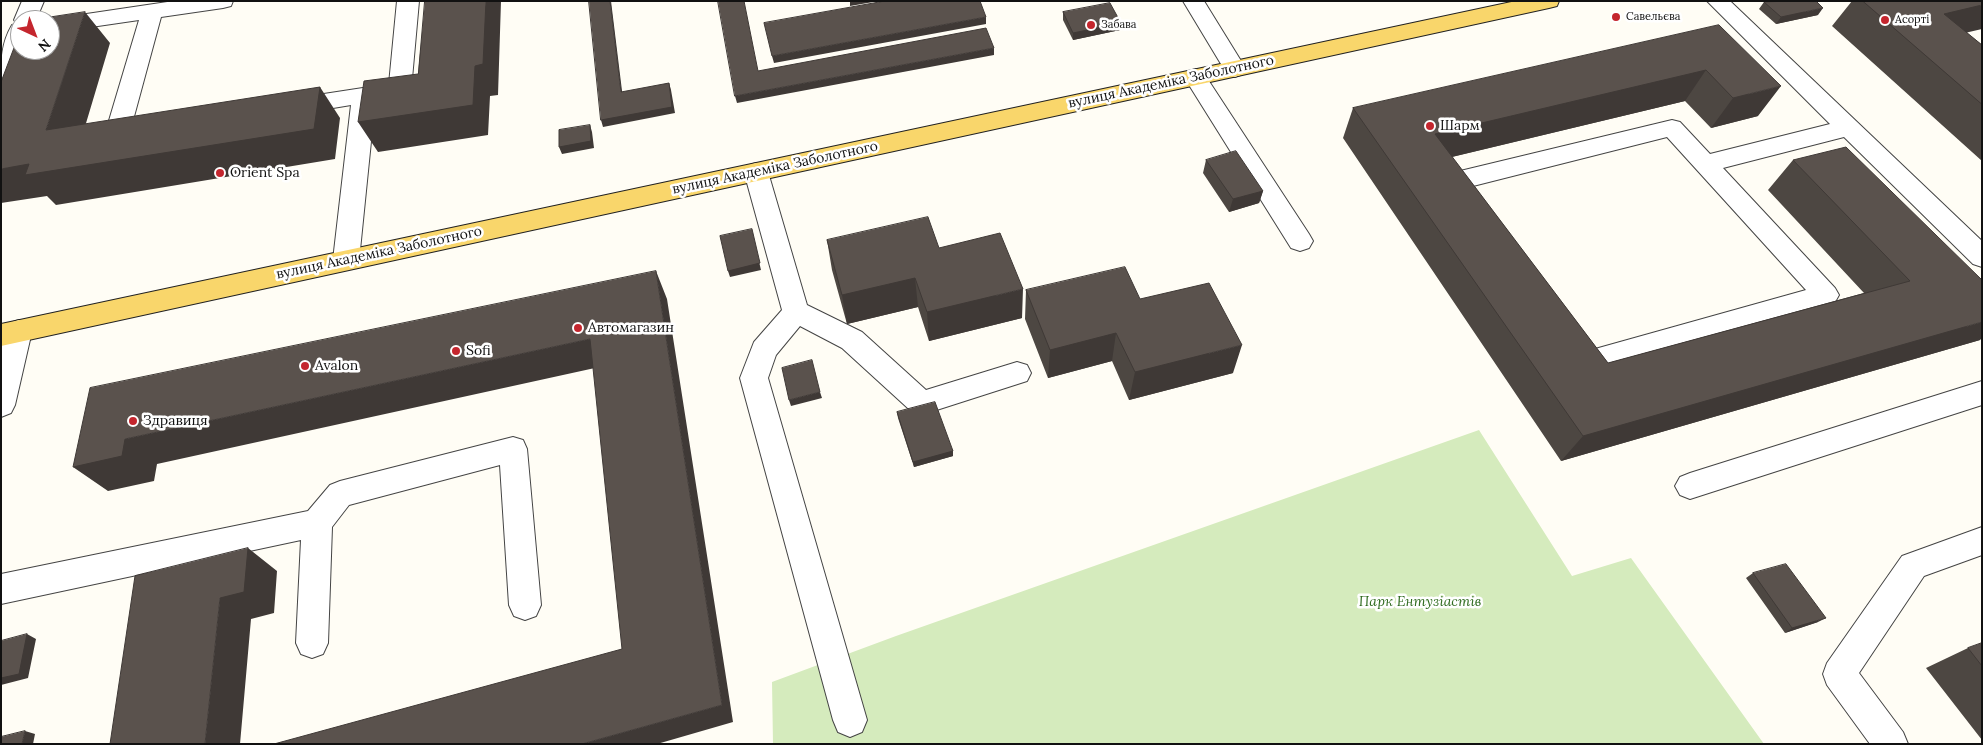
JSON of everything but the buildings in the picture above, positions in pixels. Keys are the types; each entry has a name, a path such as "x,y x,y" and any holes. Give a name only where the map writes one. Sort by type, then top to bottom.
{"main road":[{"name":"вулиця Академіка Заболотного","path":"10,333 1549,1"}],"lane":[{"path":"60,25 223,1"},
{"path":"269,110 400,90 408,1"},
{"path":"1193,1 1235,69"},
{"path":"1717,1 1982,257"},
{"path":"152,11 117,134 155,128"},
{"path":"1,80 10,56"},
{"path":"1195,77 1300,241"},
{"path":"346,260 364,96"},
{"path":"1672,128 1705,164 1826,295 1589,362 1456,182 1672,128"},
{"path":"1705,164 1848,128"},
{"path":"756,172 796,312 852,340 921,403 1017,373"},
{"path":"796,312 764,350 754,378 850,720"},
{"path":"1,405 10,333"},
{"path":"1690,486 1982,393"},
{"path":"312,643 317,523 340,494 513,449 525,605"},
{"path":"1,589 317,523"},
{"path":"1891,744 1839,674 1913,566 1982,541"}],"green space":[{"name":"Парк Ентузіастів","path":"1479,430 1572,576 1631,558 1764,744 773,744 772,682 896,636"}],"place":[{"name":"Савельєва","path":"1616,17"},
{"name":"Асортi","path":"1885,20"},
{"name":"Забава","path":"1091,25"},
{"name":"Шарм","path":"1430,126"},
{"name":"Orient Spa","path":"220,173"},
{"name":"Автомагазин","path":"578,328"},
{"name":"Sofi","path":"456,351"},
{"name":"Avalon","path":"305,366"},
{"name":"Здравиця","path":"133,421"}]}
